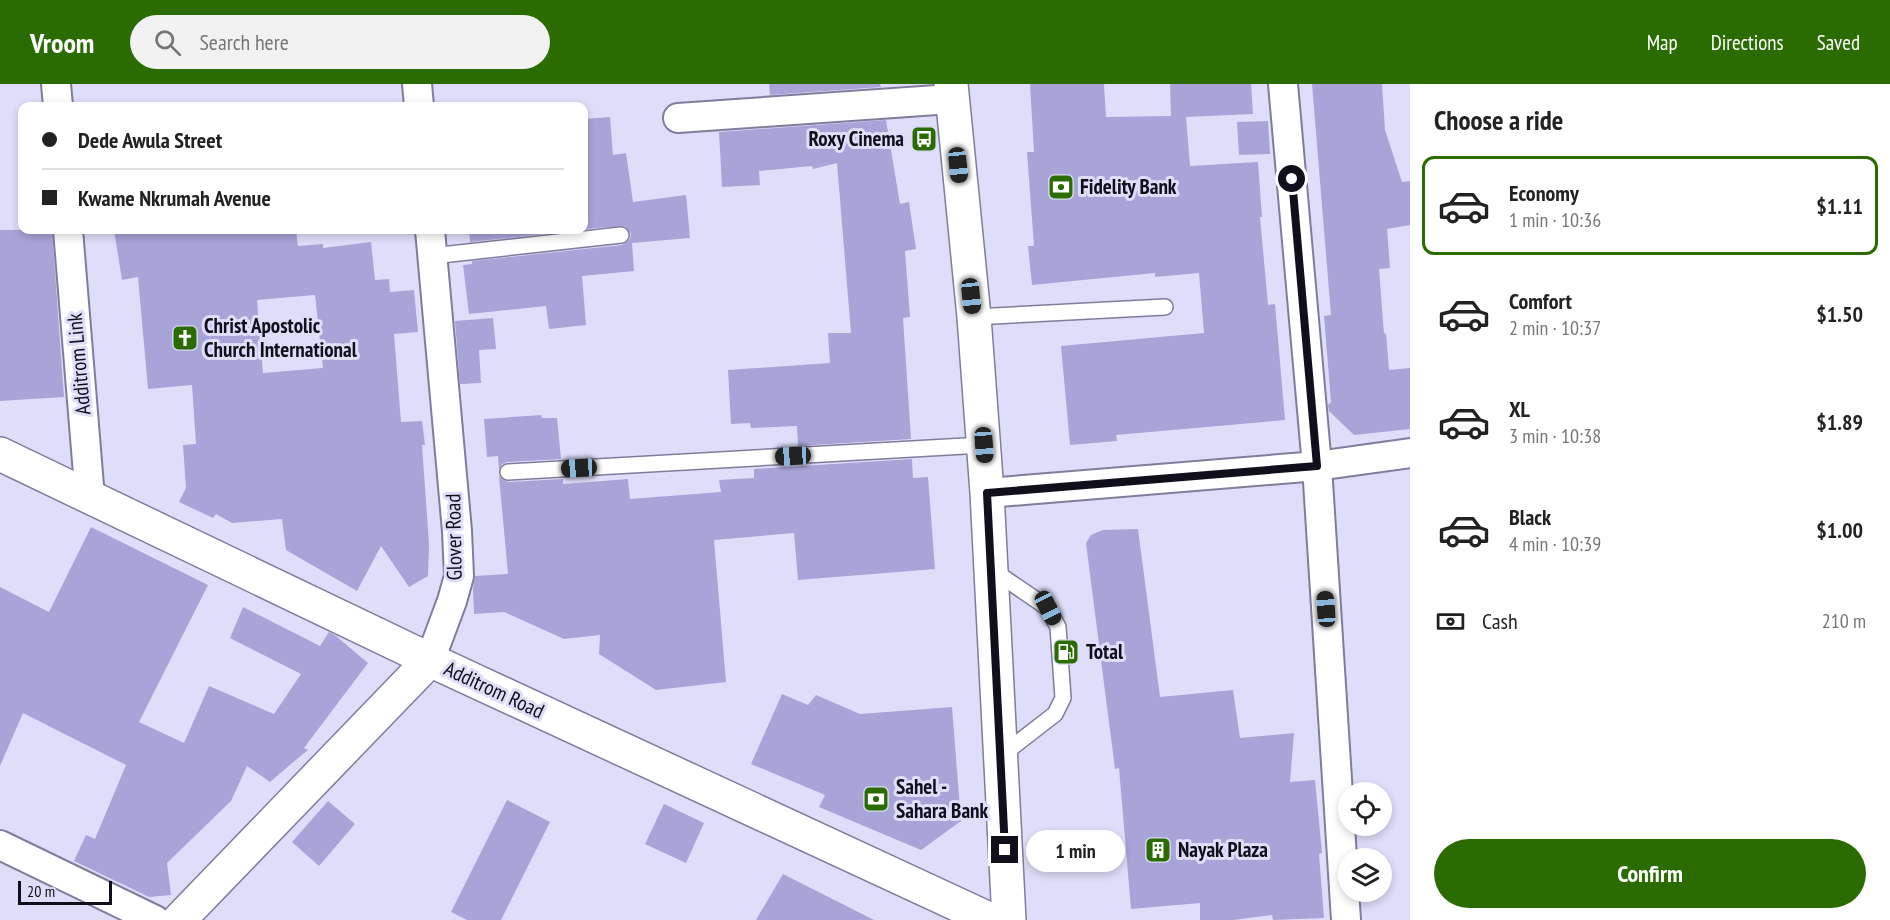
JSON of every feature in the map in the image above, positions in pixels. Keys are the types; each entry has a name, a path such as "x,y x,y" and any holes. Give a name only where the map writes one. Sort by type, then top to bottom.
{"street":[{"path":"56,84 58,102"},
{"path":"417,84 419,102"},
{"path":"1283,84 1317,466 1346,920"},
{"path":"678,118 951,92 974,317 984,445 1009,920"},
{"name":"Additrom Link","path":"68,234 90,498"},
{"name":"Glover Road","path":"179,920 430,660 452,601 459,576 457,531 431,243"},
{"path":"987,493 1317,466 1410,453"},
{"name":"Additrom Road","path":"0,454 430,660 991,920"},
{"path":"0,845 155,920"}],"lane":[{"path":"431,243 621,235"},
{"path":"974,317 1165,307"},
{"path":"508,472 984,445"},
{"path":"991,569 1048,608 1058,627 1063,698 1055,714 1000,756"}],"building":[{"path":"769,84 880,84 881,87 770,95"},
{"path":"1030,84 1104,84 1106,117 1171,116 1170,84 1251,84 1253,114 1186,117 1190,166 1258,162 1262,217 1260,217 1268,305 1275,304 1285,420 1116,435 1117,441 1070,445 1061,346 1204,333 1199,273 1155,277 1155,273 1032,285 1028,246 1034,246 1027,152 1034,152"},
{"path":"1312,84 1382,84 1385,130 1402,182 1410,181 1410,225 1387,229 1390,268 1379,269 1389,370 1410,368 1410,429 1354,435 1329,411 1328,405 1331,402 1324,316 1331,315"},
{"path":"610,117 613,155 626,153 633,202 686,195 690,238 632,243 634,271 582,276 586,325 549,329 546,306 469,314 463,265 472,264 472,261 622,245 630,239 631,233 624,226 588,229 588,119"},
{"path":"886,120 900,204 909,202 916,249 905,251 910,317 903,318 911,439 798,446 797,426 751,428 750,423 731,424 728,370 830,363 828,333 851,333 837,163 813,169 812,166 759,171 760,185 722,187 719,132"},
{"path":"1268,121 1270,154 1239,155 1237,122"},
{"path":"0,230 18,230 18,234 52,234 64,397 0,401"},
{"path":"115,234 296,234 298,246 323,244 323,248 371,242 375,280 389,279 390,292 414,290 418,332 394,334 401,422 422,421 429,544 428,576 409,587 381,546 357,591 286,550 282,519 232,523 216,514 213,518 179,502 186,488 183,445 196,444 192,385 148,389 138,277 122,280","holes":["315,295 323,368 263,373 257,300"]},
{"path":"469,234 545,234 470,242"},
{"path":"493,318 496,349 479,350 481,383 460,384 455,321"},
{"path":"541,415 542,418 557,418 561,459 507,462 502,464 499,470 498,456 487,457 484,419"},
{"path":"912,459 913,478 928,477 935,569 798,580 794,533 714,540 726,682 656,690 599,654 600,635 564,639 504,612 474,614 475,576 508,574 499,476 509,482 563,479 563,484 628,479 630,499 721,492 719,480 754,478 754,469"},
{"path":"91,527 208,585 139,722 184,743 209,686 274,714 301,674 230,638 243,607 320,646 329,632 368,663 304,748 308,750 270,782 247,766 231,801 167,863 171,895 149,897 74,861 86,835 95,839 126,765 23,713 0,766 0,587 49,612"},
{"path":"1138,529 1160,697 1233,690 1240,738 1294,733 1290,782 1315,780 1322,853 1319,854 1324,918 1273,920 1272,915 1233,920 1200,920 1200,903 1131,909 1119,768 1115,769 1086,543 1091,535 1103,530"},
{"path":"782,694 808,705 816,695 860,714 952,707 961,821 921,850 819,807 825,795 751,764"},
{"path":"507,800 550,822 501,920 467,920 451,912"},
{"path":"328,801 355,824 319,866 292,842"},
{"path":"664,804 704,823 686,863 645,844"},
{"path":"783,874 874,920 756,920"}],"place":[{"name":"Roxy Cinema","path":"924,139"},
{"name":"Fidelity Bank","path":"1061,187"},
{"name":"Christ Apostolic Church International","path":"185,338"},
{"name":"Total","path":"1066,652"},
{"name":"Sahel - Sahara Bank","path":"876,799"},
{"name":"Nayak Plaza","path":"1158,850"}],"route":[{"path":"1005,850 987,493 1317,466 1292,179"}]}
